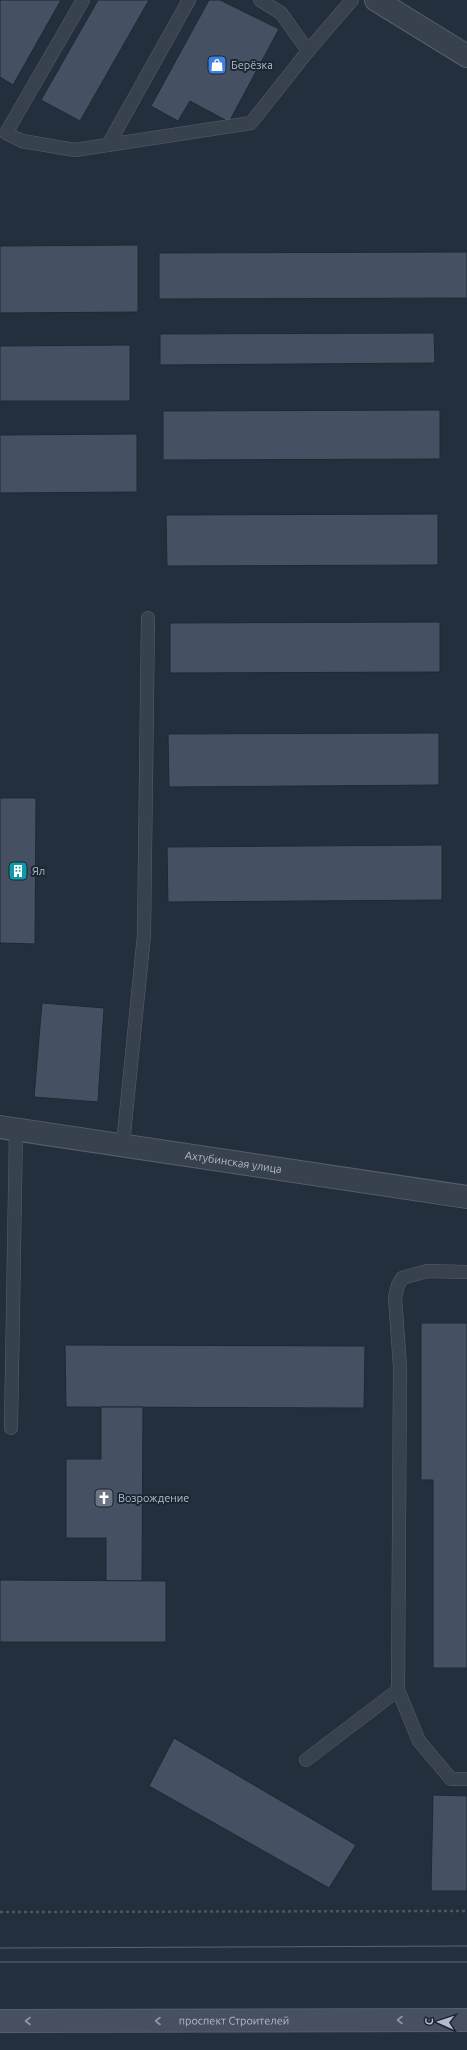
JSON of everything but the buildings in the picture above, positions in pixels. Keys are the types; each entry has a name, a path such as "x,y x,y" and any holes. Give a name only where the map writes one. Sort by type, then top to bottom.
{"main road":[{"name":"проспект Строителей","path":"0,2021 467,2020"}],"street":[{"path":"376,0 467,56"},
{"name":"Ахтубинская улица","path":"8,1128 123,1144 467,1197"}],"lane":[{"path":"83,0 6,133 22,141 75,150 251,123 308,51 352,0"},
{"path":"108,145 189,0"},
{"path":"260,0 281,13 308,51"},
{"path":"123,1144 144,935 148,618"},
{"path":"8,1128 11,1428"},
{"path":"467,1272 427,1271 402,1278 398,1285 395,1297 400,1366 398,1690 419,1740 451,1779 467,1779"},
{"path":"306,1760 398,1690"}],"path":[{"path":"0,1912 467,1911"}],"tram line":[{"path":"0,1948 467,1946"},
{"path":"0,1962 467,1962"}],"place":[{"name":"Берёзка","path":"217,65"},
{"name":"Ял","path":"18,871"},
{"name":"Возрождение","path":"104,1498"}]}
